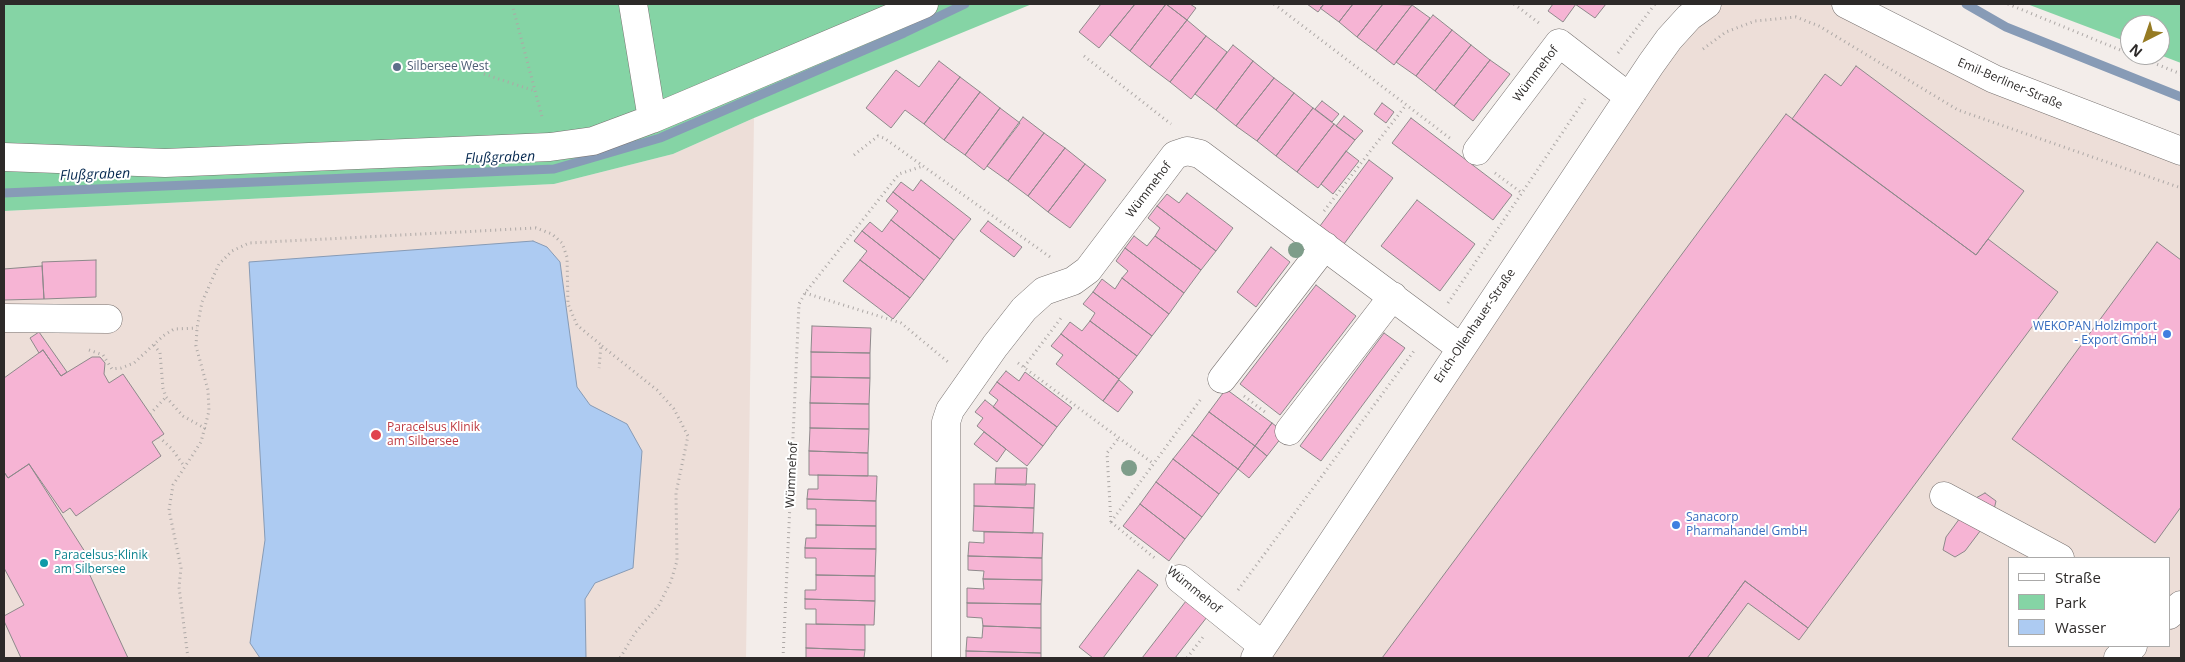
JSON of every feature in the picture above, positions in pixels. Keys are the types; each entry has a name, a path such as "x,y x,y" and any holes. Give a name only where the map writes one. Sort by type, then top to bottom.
{"street":[{"path":"633,4 652,118"},
{"path":"4,157 165,163 550,147 593,141 924,4"},
{"name":"Erich-Ollenhauer-Straße","path":"1259,652 1628,97 1669,39 1689,17 1707,4"},
{"name":"Emil-Berliner-Straße","path":"1846,4 1932,50 1994,79 2181,151"},
{"name":"Wümmehof","path":"1475,154 1559,43 1628,97"},
{"path":"1188,152 1200,154 1461,348"},
{"name":"Wümmehof","path":"946,658 946,422 950,410 995,346 1035,298 1044,291 1078,278 1088,270 1175,155 1188,152"},
{"path":"1222,379 1316,240"},
{"path":"1289,431 1393,296"},
{"path":"4,318 108,319"},
{"path":"1944,496 2058,557"},
{"name":"Wümmehof","path":"1180,579 1259,652"},
{"path":"2170,614 2181,605"},
{"path":"2118,658 2132,647"}],"path":[{"path":"512,4 550,147"},
{"path":"1274,4 1406,105 1475,154 1522,193"},
{"path":"2008,4 2120,50"},
{"path":"1699,52 1726,32 1755,21 1796,17 1820,26 1958,110 2181,188"},
{"path":"1084,56 1180,130 1188,152"},
{"path":"2159,65 2181,74"},
{"path":"484,74 535,92"},
{"path":"1316,240 1406,105"},
{"path":"854,156 878,136 884,138 1078,278"},
{"name":"Wümmehof","path":"783,658 799,304 805,293 899,174 922,166"},
{"path":"188,658 179,587 181,568 169,510 173,485 201,442 206,429 209,411 208,390 196,346 197,328 202,302 219,264 232,251 249,243 536,228 552,234 562,243 567,257 568,304 577,326 658,390 674,409 688,436 676,493 677,561 671,581 659,605 635,633 620,658"},
{"path":"805,293 901,323 970,380"},
{"path":"1024,367 1066,312"},
{"path":"154,345 160,353 163,388 166,397 182,416 206,429"},
{"path":"599,368 601,346"},
{"path":"995,346 1154,464"},
{"path":"1111,522 1212,385 1222,379 1289,431"},
{"path":"150,414 166,397"},
{"path":"159,437 172,449 184,466"},
{"path":"1111,522 1107,453 1118,439"},
{"name":"Wümmehof","path":"1111,522 1180,579"}],"shaded area":[{"path":"1707,4 1846,4 2181,151 2181,658 1255,658"},
{"name":"Paracelsus Klinik am Silbersee","path":"754,118 746,658 4,658 4,211 554,184 673,154"}],"green space":[{"path":"4,4 1032,4 754,118 673,154 554,184 4,211"},
{"path":"2027,4 2181,4 2181,63 2170,59 2170,15 2120,15 2120,39"}],"water":[{"path":"533,241 547,247 560,262 577,387 590,405 627,424 642,451 633,568 595,583 585,599 586,658 260,658 250,643 265,540 249,262"}],"building":[{"path":"1101,4 1135,4 1099,48 1079,32"},
{"path":"1135,4 1166,4 1130,51 1110,35"},
{"path":"1166,4 1187,20 1150,67 1130,51"},
{"path":"1166,4 1190,4 1196,8 1187,20"},
{"path":"1307,4 1324,4 1318,12"},
{"path":"1324,4 1353,4 1339,22 1320,8"},
{"path":"1353,4 1383,4 1357,37 1339,22"},
{"path":"1383,4 1412,5 1376,51 1357,37"},
{"path":"1553,4 1576,4 1563,22 1548,11"},
{"path":"1575,4 1606,4 1595,18"},
{"path":"1412,5 1430,18 1394,65 1376,51"},
{"path":"1433,15 1452,30 1416,76 1396,62"},
{"path":"1187,20 1206,36 1170,82 1150,67"},
{"path":"1452,30 1471,45 1435,91 1416,76"},
{"path":"1206,36 1227,52 1191,99 1170,82"},
{"path":"1233,45 1253,61 1216,110 1195,94"},
{"path":"1471,45 1490,60 1454,106 1435,91"},
{"path":"1490,60 1510,74 1473,121 1454,106"},
{"path":"939,61 960,77 924,124 905,110 891,128 866,108 896,70 919,87"},
{"path":"1253,61 1274,78 1236,126 1216,110"},
{"path":"1856,66 2024,191 1976,255 1792,119 1825,74 1841,86"},
{"path":"960,77 980,92 944,140 924,124"},
{"path":"1274,78 1294,93 1257,141 1236,126"},
{"path":"980,92 1000,108 965,155 944,140"},
{"path":"1294,93 1313,108 1276,156 1257,141"},
{"path":"1322,101 1339,114 1332,122 1315,109"},
{"path":"1382,103 1394,112 1386,123 1374,114"},
{"path":"1000,108 1020,123 984,170 965,155"},
{"path":"1313,108 1334,124 1297,172 1276,156"},
{"path":"1786,114 1976,255 1988,239 2058,292 1808,628 1745,581 1688,658 1382,658"},
{"path":"1344,116 1363,131 1355,140 1336,126"},
{"path":"1023,117 1044,133 1008,181 987,166"},
{"path":"1411,118 1512,195 1493,220 1392,143"},
{"path":"1334,124 1355,140 1318,188 1297,172"},
{"path":"1044,133 1065,148 1028,196 1008,181"},
{"path":"1065,148 1085,164 1048,212 1028,196"},
{"path":"1346,151 1359,161 1333,194 1321,184"},
{"path":"1369,160 1393,178 1341,248 1317,230"},
{"path":"1085,164 1106,180 1070,228 1048,212"},
{"path":"921,180 971,219 954,240 893,192 901,182 913,191"},
{"path":"893,192 954,240 940,259 891,220 898,211 886,201"},
{"path":"1187,193 1233,228 1216,251 1157,206 1167,194 1179,203"},
{"path":"1417,200 1475,244 1440,291 1381,246"},
{"path":"1157,206 1216,251 1201,270 1155,236 1160,228 1148,218"},
{"path":"891,220 940,259 924,280 862,231 870,222 882,232"},
{"path":"988,221 1022,247 1014,257 980,231"},
{"path":"862,231 924,280 910,298 860,260 867,251 854,241"},
{"path":"1134,236 1147,246 1155,236 1201,270 1184,293 1125,248"},
{"path":"2157,242 2181,260 2181,507 2155,543 2012,439"},
{"path":"1271,247 1290,262 1256,307 1237,292"},
{"path":"1125,248 1184,293 1169,314 1122,278 1128,271 1116,261"},
{"path":"96,260 96,297 44,299 42,262"},
{"path":"860,260 910,298 893,319 843,281"},
{"path":"42,266 44,299 4,300 4,269"},
{"path":"1122,278 1169,314 1152,336 1093,292 1102,279 1115,289"},
{"path":"1316,285 1356,316 1280,415 1240,384"},
{"path":"1093,292 1152,336 1137,356 1090,321 1095,313 1083,304"},
{"path":"1090,321 1137,356 1119,379 1061,334 1070,322 1082,331"},
{"path":"812,326 871,328 870,353 811,352"},
{"path":"39,332 67,372 61,376 43,350 39,353 30,338"},
{"path":"1384,333 1405,348 1321,461 1300,446"},
{"path":"1061,334 1119,379 1103,401 1056,364 1063,355 1051,346"},
{"path":"43,350 61,376 92,357 100,357 105,363 104,374 109,383 123,374 164,434 152,442 161,456 76,516 70,508 63,513 29,464 8,478 4,472 4,378"},
{"path":"811,352 870,353 870,378 811,377"},
{"path":"1006,371 1019,381 1025,372 1072,408 1057,427 997,382"},
{"path":"811,377 870,378 869,404 810,403"},
{"path":"1119,380 1133,392 1118,412 1103,401"},
{"path":"997,382 1057,427 1043,446 993,407 998,400 989,393"},
{"path":"1226,389 1272,423 1255,446 1209,412"},
{"path":"985,400 1043,446 1027,466 977,426 983,418 975,412"},
{"path":"810,403 869,404 869,429 810,428"},
{"path":"1209,412 1255,446 1238,469 1192,435"},
{"path":"1272,423 1285,433 1267,456 1255,446"},
{"path":"810,428 869,429 868,453 809,451"},
{"path":"984,432 1006,449 997,462 974,444"},
{"path":"1192,435 1238,469 1219,494 1173,459"},
{"path":"1255,446 1267,456 1249,478 1238,469"},
{"path":"809,451 868,453 868,476 809,475"},
{"path":"1173,459 1219,494 1202,517 1156,482"},
{"name":"Paracelsus-Klinik am Silbersee","path":"29,464 87,555 82,558 128,658 21,658 4,621 4,616 24,605 4,568 4,472 8,478"},
{"path":"996,468 1027,468 1026,485 995,484"},
{"path":"818,475 877,476 876,501 807,499 808,489 818,489"},
{"path":"1156,482 1202,517 1185,539 1140,504"},
{"path":"974,484 1035,484 1034,508 974,506"},
{"path":"1985,493 1996,501 1993,514 1965,551 1955,557 1943,550 1946,537 1974,499"},
{"path":"807,499 876,501 876,526 816,525 816,509 807,509"},
{"path":"1140,504 1185,539 1169,561 1123,526"},
{"path":"974,506 1034,508 1033,533 973,531"},
{"path":"816,525 876,526 876,549 805,548 806,538 816,538"},
{"path":"984,532 1043,533 1042,558 968,556 969,542 984,543"},
{"path":"805,548 876,549 875,576 816,575 816,558 805,558"},
{"path":"968,556 1042,558 1042,580 983,579 984,571 968,570"},
{"path":"1138,570 1158,585 1103,658 1093,658 1079,647"},
{"path":"816,575 875,576 875,601 805,599 805,590 816,590"},
{"path":"983,579 1042,580 1041,604 967,603 967,588 984,589"},
{"path":"1745,581 1808,628 1799,640 1748,603 1707,658 1688,658"},
{"path":"805,599 875,601 874,625 816,624 816,609 805,609"},
{"path":"1186,601 1207,617 1175,658 1142,658"},
{"path":"967,603 1041,604 1041,628 983,626 982,618 967,617"},
{"path":"806,624 865,625 865,650 806,648"},
{"path":"983,626 1041,628 1041,653 966,651 967,637 982,638"},
{"path":"806,648 865,650 864,658 806,658"},
{"path":"966,651 1041,653 1041,658 966,658"}],"waterway":[{"name":"Flußgraben","path":"4,193 554,169 660,138 904,33 965,4"},
{"path":"1966,4 2006,27 2181,97"}],"place":[{"name":"Silbersee West","path":"397,67"},
{"name":"WEKOPAN Holzimport - Export GmbH","path":"2167,334"},
{"name":"Paracelsus Klinik am Silbersee","path":"376,435"},
{"name":"Sanacorp Pharmahandel GmbH","path":"1676,525"},
{"name":"Paracelsus-Klinik am Silbersee","path":"44,563"}]}
